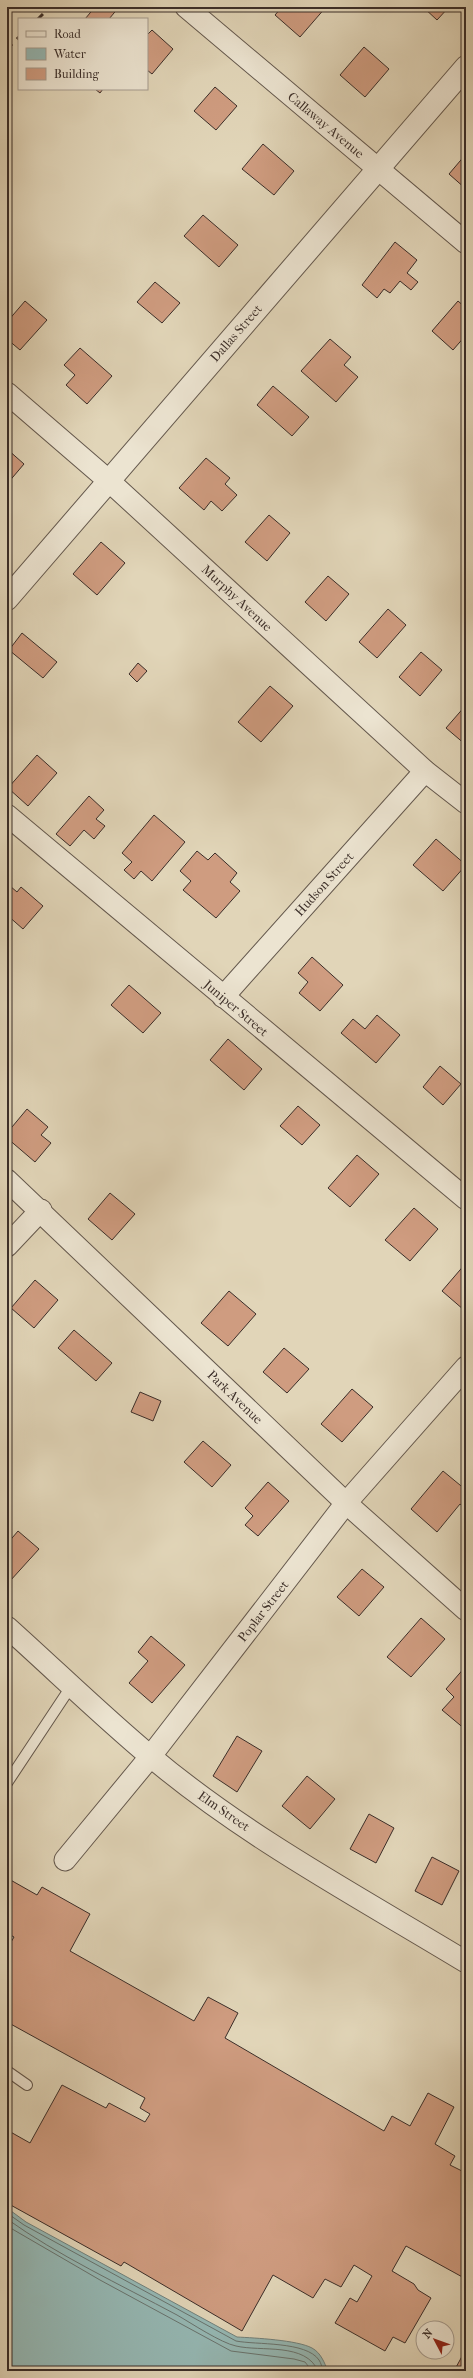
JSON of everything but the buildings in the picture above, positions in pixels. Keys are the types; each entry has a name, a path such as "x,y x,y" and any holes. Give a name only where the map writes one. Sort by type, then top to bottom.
{"street":[{"name":"Callaway Avenue","path":"186,7 466,243"},
{"name":"Dallas Street","path":"7,600 466,67"},
{"name":"Murphy Avenue","path":"7,393 109,481 425,770 466,803"},
{"name":"Hudson Street","path":"223,997 425,770"},
{"name":"Juniper Street","path":"7,815 466,1199"},
{"name":"Park Avenue","path":"7,1180 346,1503 466,1610"},
{"path":"7,1246 40,1210"},
{"name":"Poplar Street","path":"65,1860 150,1757 346,1503 466,1367"},
{"name":"Elm Street","path":"7,1627 150,1757 234,1819 466,1962"}],"lane":[{"path":"7,1783 72,1685"},
{"path":"7,2071 27,2085"}],"water":[{"path":"7,2208 26,2222 237,2337 286,2341 312,2348 320,2355 328,2371 7,2371"}],"railway":[{"path":"39,18 50,7"},
{"path":"7,49 18,38"}]}
